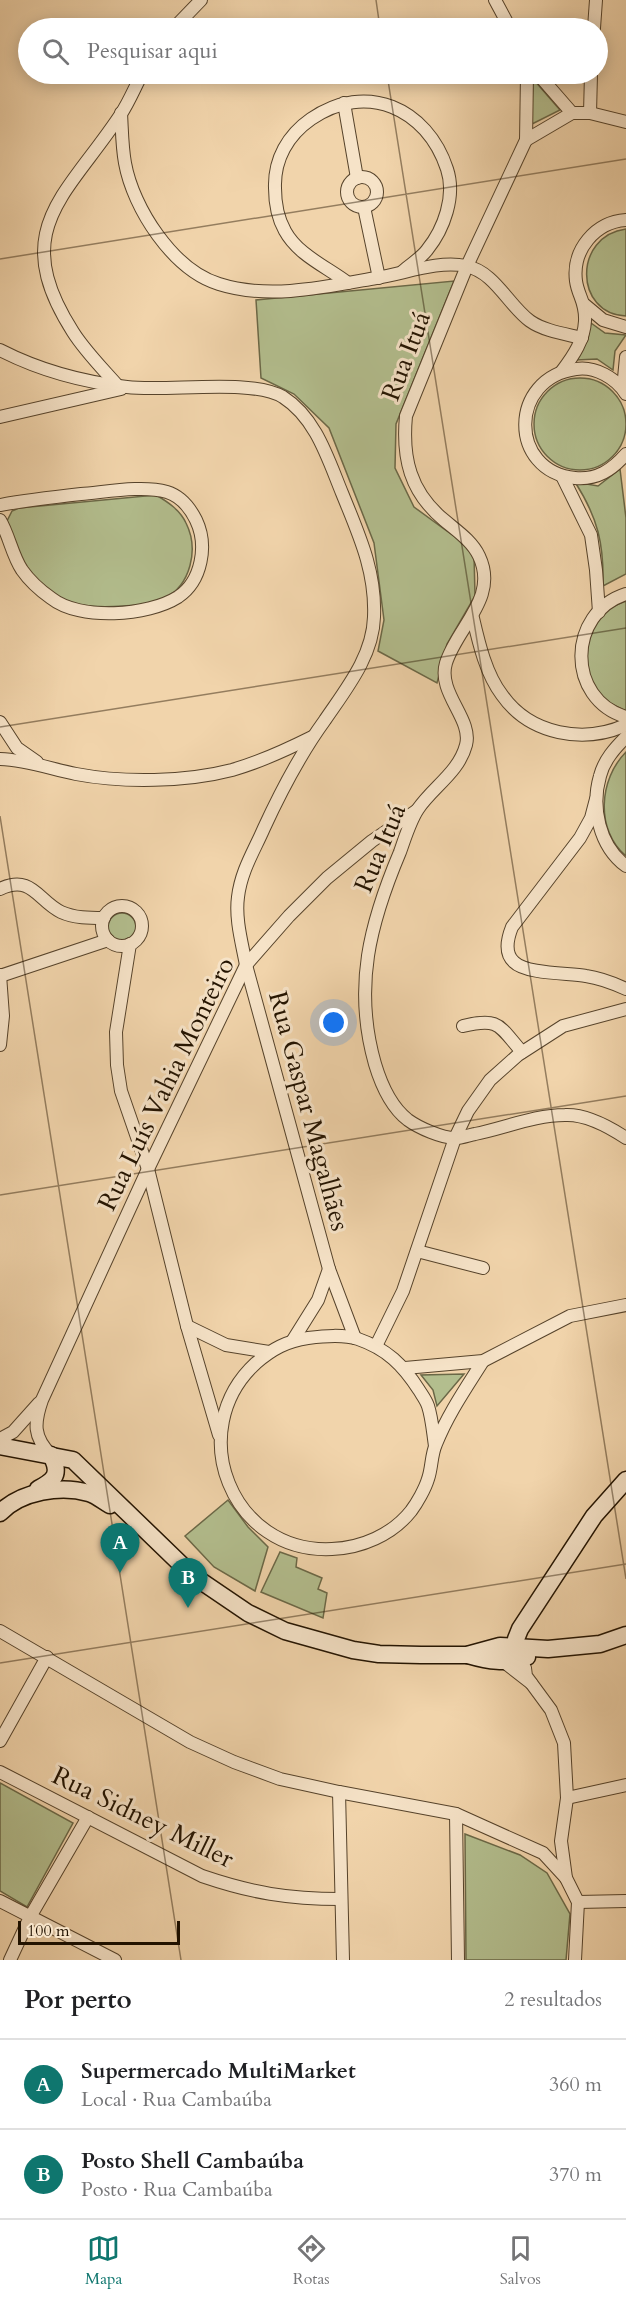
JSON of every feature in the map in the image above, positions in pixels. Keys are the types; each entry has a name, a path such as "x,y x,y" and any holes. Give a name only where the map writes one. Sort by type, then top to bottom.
{"street":[{"path":"184,18 201,0"},
{"path":"495,0 505,18"},
{"path":"595,18 597,0"},
{"path":"122,386 74,334 56,304 46,273 43,250 50,214 75,174 121,113 137,84"},
{"name":"Rua Ituá","path":"455,1138 409,1121 395,1107 379,1078 367,1035 364,984 370,938 384,889 417,810 457,765 467,745 467,730 450,697 446,680 446,665 458,638 473,618 483,593 484,574 480,557 469,541 426,503 416,488 408,468 404,442 406,416 466,266 526,140 526,84"},
{"path":"547,84 572,112"},
{"path":"590,113 591,84"},
{"path":"348,283 300,250 285,232 275,206 274,179 280,153 298,128 320,113 344,102 371,101 389,106 421,124 438,146 448,172 449,200 442,227 427,251 401,273"},
{"path":"344,102 357,177"},
{"path":"526,140 572,112 590,113 626,122"},
{"path":"121,113 125,164 133,189 154,232 190,269 218,284 249,290 286,291 379,278 445,265 466,266 486,276 531,322 582,338"},
{"path":"357,177 370,179 376,188 374,200 364,207 350,202 346,192 351,181 357,177"},
{"path":"364,207 379,278"},
{"path":"562,371 575,354 582,338 585,305 576,283 575,270 580,251 587,239 602,227 626,220"},
{"path":"585,305 603,320 626,327"},
{"path":"0,350 25,363 84,380 122,386"},
{"path":"624,391 626,357"},
{"path":"624,391 615,381 594,370 582,368 562,371 545,380 532,396 526,411 525,432 527,442 537,459 545,467 562,476 587,479 606,473 626,454"},
{"path":"0,417 122,386"},
{"name":"Rua Gaspar Magalhães","path":"122,386 254,388 281,396 302,412 323,447 370,564 374,619 365,657 352,680 312,737 271,813 244,871 238,898 239,929 246,965 329,1269 355,1338"},
{"path":"562,476 591,536 599,612"},
{"path":"0,505 110,491 168,492 182,500 200,529 202,546 200,567 189,587 166,603 142,609 105,613 84,612 52,600 22,569 0,520"},
{"path":"626,594 615,598 599,612 587,628 581,647 581,668 588,687 600,703 616,714 626,717"},
{"path":"473,618 491,676 502,696 521,716 552,731 587,735 609,732 626,724"},
{"path":"0,722 17,748 40,764"},
{"path":"0,759 40,764 77,774 114,778 170,779 230,770 273,756 312,737"},
{"path":"626,737 611,753 600,774 591,818 580,838 512,927 508,937 508,953 514,962 529,970 589,976 626,989"},
{"path":"596,799 598,823 608,845 626,866"},
{"name":"Rua Luís Vahia Monteiro","path":"42,1400 148,1169 246,965 289,916 327,878 372,841 417,810"},
{"path":"0,889 16,885 28,886 62,912 82,917 104,918"},
{"path":"130,944 114,944 104,933 104,918 114,907 122,906 136,912 140,918 140,933 130,944 116,1032 121,1091 148,1169 187,1326 220,1436 222,1468 234,1497 255,1522 281,1540 315,1550 351,1549 384,1535 410,1512 428,1481 435,1446 456,1404 483,1361"},
{"path":"0,1045 3,1016 0,975 108,940"},
{"path":"376,1346 403,1291 455,1138 468,1111 490,1080 522,1052 563,1026 626,1009"},
{"path":"463,1026 483,1021 498,1025 522,1052"},
{"path":"455,1138 566,1114 590,1119 626,1137"},
{"path":"417,1251 483,1268"},
{"name":"Rua Gaspar Magalhães","path":"293,1340 318,1300 329,1269"},
{"path":"405,1368 483,1361 570,1316 626,1305"},
{"path":"187,1326 226,1345 269,1352"},
{"path":"220,1436 227,1403 244,1374 269,1352 293,1340 324,1336 355,1338 376,1346 405,1368 428,1404 435,1446"},
{"path":"0,1439 13,1432 42,1400"},
{"path":"0,1513 52,1481 56,1473 56,1465 51,1455 42,1446 37,1431 36,1419 42,1400"},
{"path":"0,1446 73,1460 192,1575 248,1613 285,1631 353,1650 379,1654 467,1655 489,1661 510,1653 531,1649 600,1644 626,1635"},
{"path":"510,1653 520,1629 569,1553 604,1503 626,1480"},
{"path":"21,1499 59,1488 91,1493 131,1518"},
{"path":"0,1631 190,1742 234,1762 280,1779 456,1814 543,1853 566,1878 579,1902 575,1960"},
{"path":"510,1653 551,1710 564,1743 567,1798 561,1841 566,1878"},
{"path":"0,1741 47,1657"},
{"name":"Rua Sidney Miller","path":"0,1772 176,1864 237,1888 296,1899 341,1899"},
{"path":"567,1798 626,1785"},
{"path":"339,1792 343,1960"},
{"path":"456,1814 458,1960"},
{"path":"10,1960 30,1917 88,1817"},
{"path":"0,1901 115,1960"},
{"path":"579,1902 626,1901"}],"green space":[{"path":"530,84 537,84 560,110 532,124"},
{"path":"626,229 626,316 609,312 597,303 589,289 587,274 589,259 596,245 609,235"},
{"path":"454,281 396,424 395,468 414,507 455,537 474,555 475,596 447,644 437,683 378,651 384,620 374,543 329,428 294,394 261,378 256,300"},
{"path":"591,323 605,333 626,335 615,351 613,370 597,359 576,360 587,341"},
{"path":"580,378 598,381 613,391 623,406 626,424 623,442 613,457 598,467 580,470 562,467 547,457 537,442 534,424 537,406 547,391 562,381"},
{"path":"620,469 626,518 626,574 603,586 601,544 598,532 589,508 575,482 598,486"},
{"path":"156,495 173,507 186,523 190,533 192,555 190,566 181,585 164,599 149,604 94,607 57,597 36,580 26,568 7,521 12,511 19,508"},
{"path":"626,601 626,711 606,701 598,692 587,673 585,655 588,636 602,611"},
{"path":"626,752 626,856 609,833 604,804 610,776"},
{"path":"122,913 132,917 136,927 132,937 122,941 112,937 108,927 112,917"},
{"path":"464,1374 437,1406 433,1390 421,1375"},
{"path":"228,1500 248,1527 268,1547 255,1591 214,1567 185,1536"},
{"path":"280,1552 297,1558 296,1567 322,1578 318,1589 327,1593 323,1618 261,1592"},
{"path":"0,1783 73,1823 27,1907 0,1891"},
{"path":"465,1834 520,1855 547,1873 570,1914 566,1960 466,1960"}],"place":[{"name":"Supermercado MultiMarket","path":"120,1573"},
{"name":"Posto Shell Cambaúba","path":"188,1608"}]}
